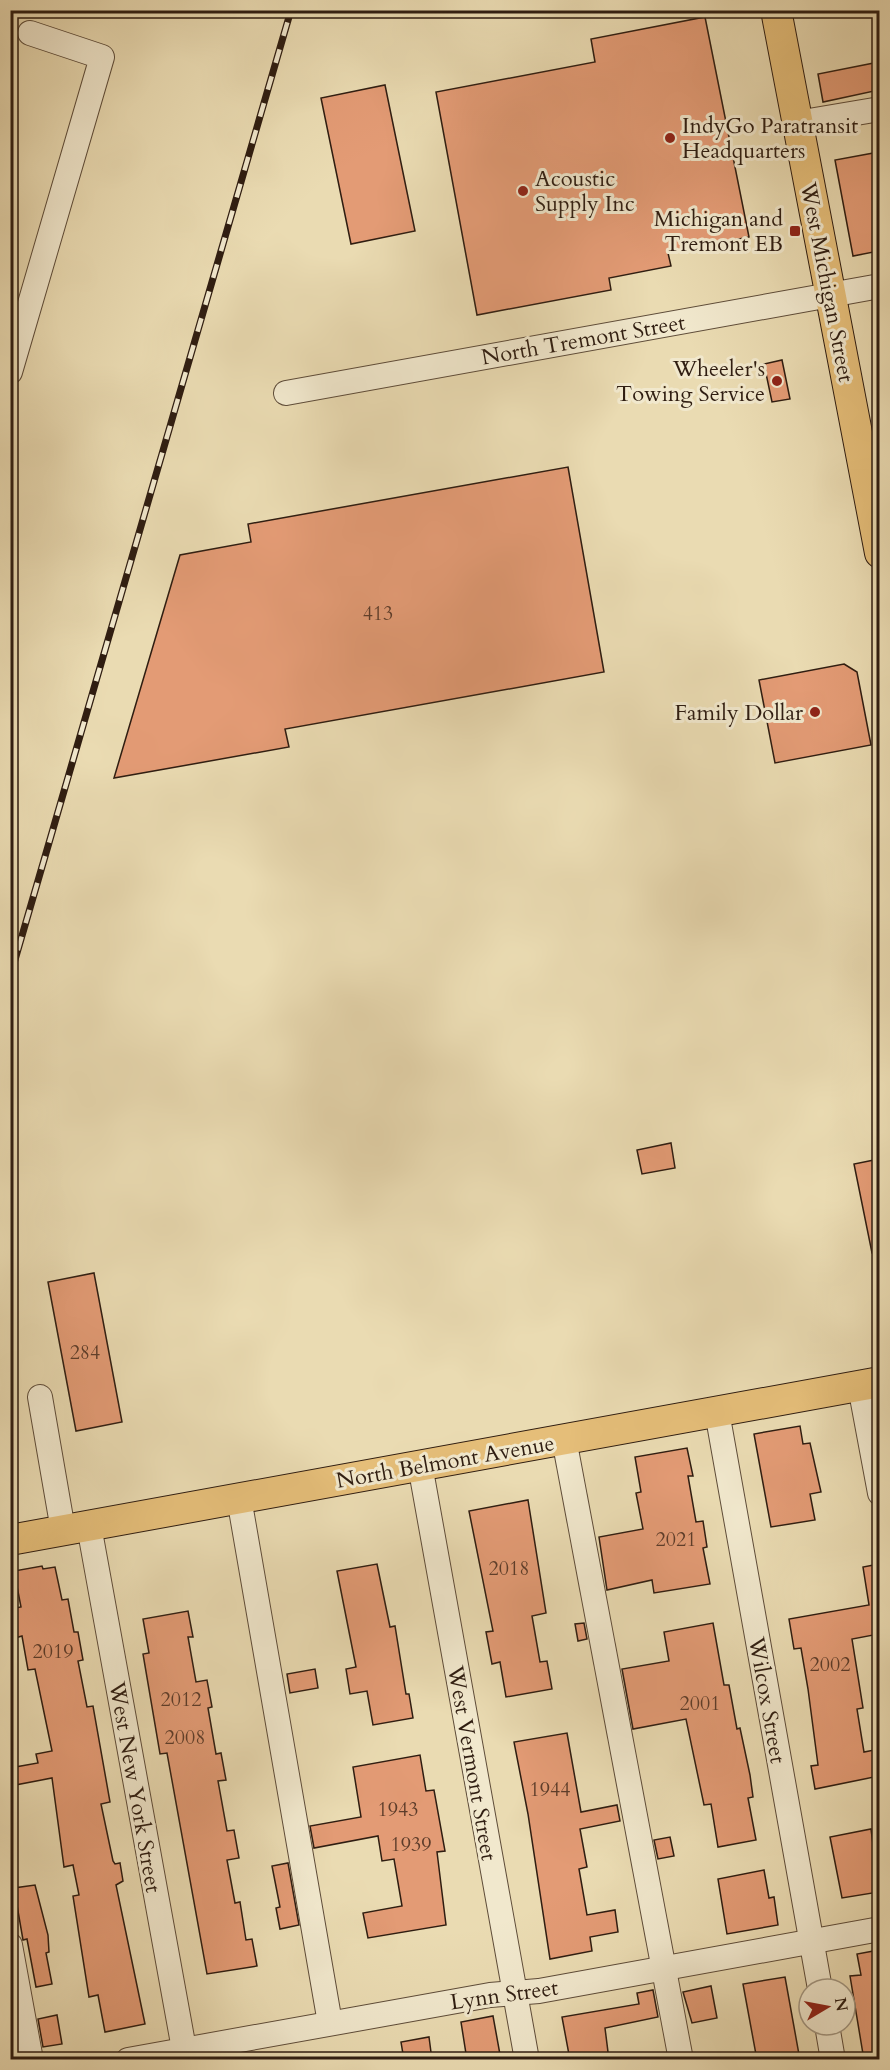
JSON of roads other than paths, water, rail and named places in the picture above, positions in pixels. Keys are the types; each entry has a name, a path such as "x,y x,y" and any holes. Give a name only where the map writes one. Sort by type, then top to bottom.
{"main road":[{"name":"West Michigan Street","path":"776,10 879,553"},
{"name":"North Belmont Avenue","path":"10,1540 870,1384"}],"street":[{"path":"10,372 102,57 30,33"},
{"path":"797,123 879,109"},
{"name":"North Tremont Street","path":"286,393 879,286"},
{"path":"870,1384 879,1493"},
{"name":"West New York Street","path":"40,1397 76,1528 184,2049"},
{"name":"Wilcox Street","path":"717,1412 818,1977"},
{"path":"564,1439 681,2060"},
{"name":"West Vermont Street","path":"420,1466 527,2060"},
{"path":"239,1498 330,2023"},
{"name":"Lynn Street","path":"128,2060 490,1995 664,1968 879,1929"},
{"path":"10,1945 31,2060"},
{"path":"829,2037 833,2060"}],"railway":[{"path":"10,977 291,10"}],"place":[{"name":"IndyGo Paratransit Headquarters","path":"670,138"},
{"name":"Acoustic Supply Inc","path":"523,191"},
{"name":"Michigan and Tremont EB","path":"795,231"},
{"name":"Wheeler's Towing Service","path":"777,381"},
{"name":"Family Dollar","path":"815,712"}]}
